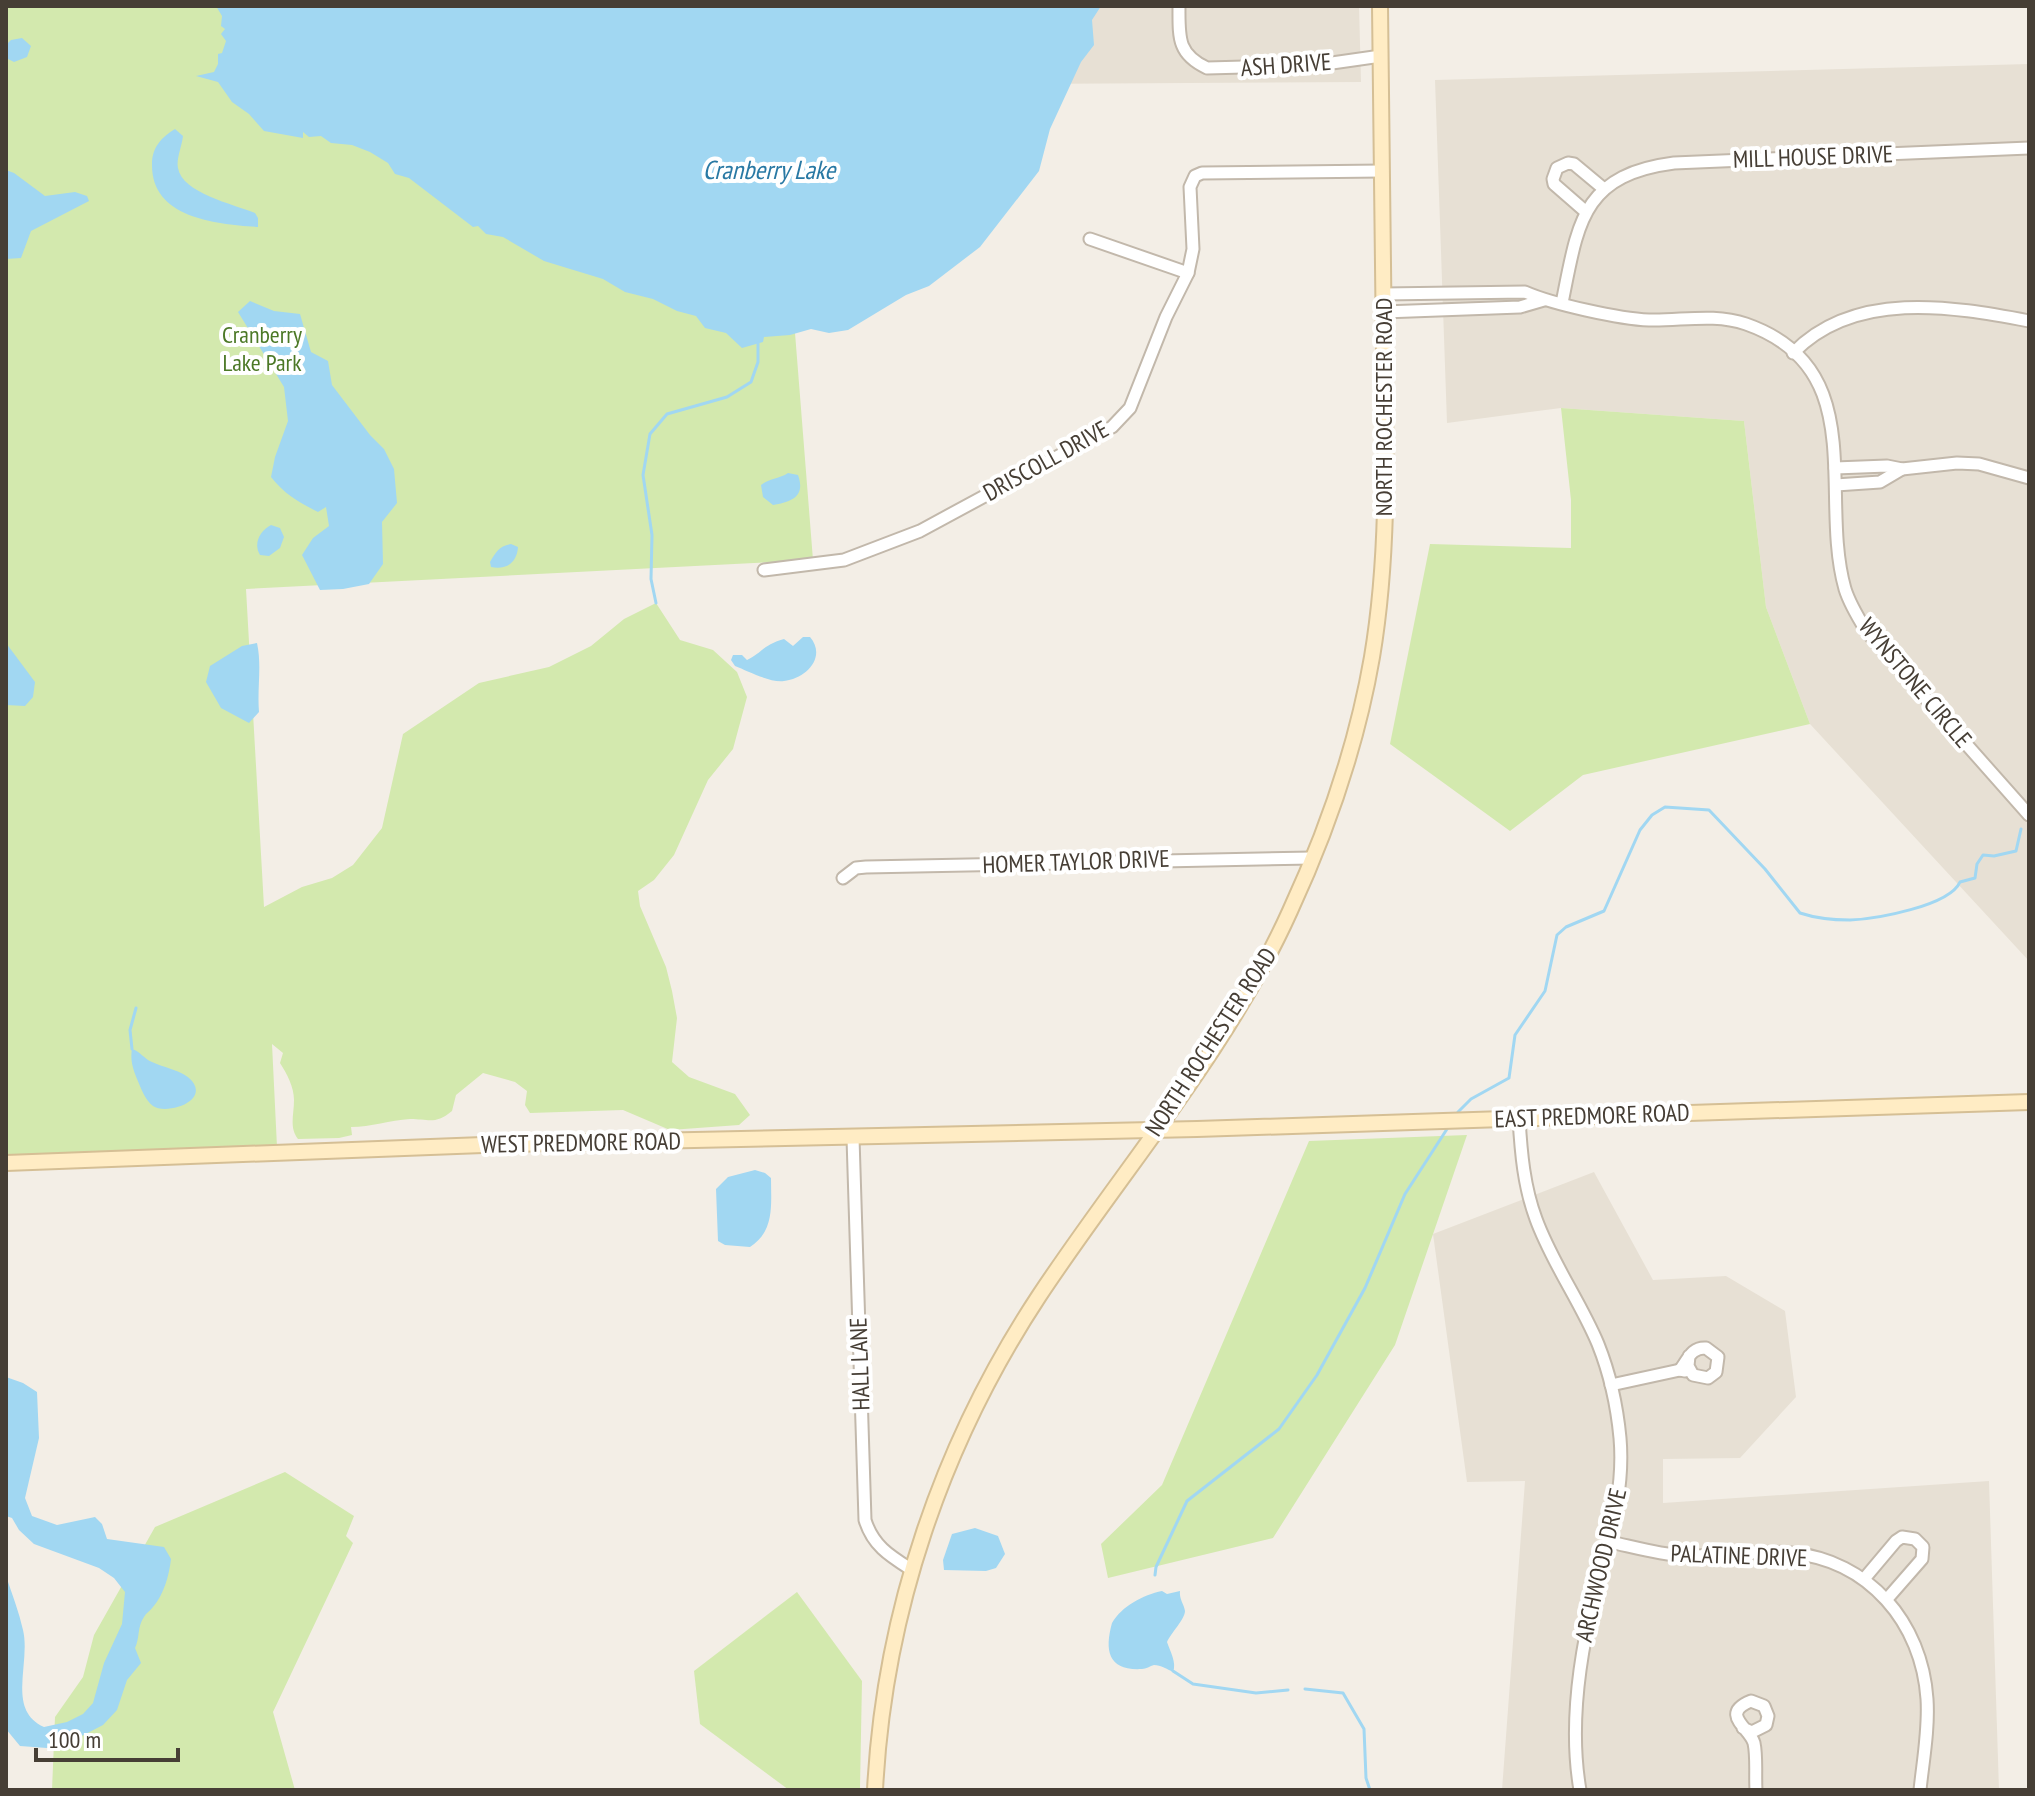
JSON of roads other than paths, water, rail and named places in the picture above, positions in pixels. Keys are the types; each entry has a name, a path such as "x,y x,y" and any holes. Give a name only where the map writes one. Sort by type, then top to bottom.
{"street":[{"name":"ASH DRIVE","path":"1179,6 1183,51 1192,61 1207,68 1318,65 1381,56"},
{"name":"NORTH ROCHESTER ROAD","path":"875,1790 885,1694 896,1630 912,1570 929,1515 989,1380 1039,1296 1194,1078 1250,988 1290,911 1349,752 1365,689 1376,625 1386,487 1380,6"},
{"name":"MILL HOUSE DRIVE","path":"1562,303 1574,242 1585,211 1604,189 1632,172 1674,163 2029,148"},
{"path":"1585,211 1554,184 1557,168 1562,164 1574,164 1604,189"},
{"name":"DRISCOLL DRIVE","path":"764,570 836,562 920,531 1112,427 1130,408 1166,317 1188,273 1193,249 1190,187 1195,176 1202,173 1382,171"},
{"path":"1090,239 1188,273"},
{"name":"WYNSTONE CIRCLE","path":"1384,294 1525,292 1544,300 1647,320 1731,320 1755,328 1793,353 1809,370 1825,397 1833,427 1841,570 1855,613 1867,632 2029,815"},
{"name":"WYNSTONE CIRCLE","path":"1384,312 1520,307 1544,300"},
{"path":"1793,353 1811,335 1835,322 1878,310 1946,308 2029,321"},
{"path":"1835,468 1887,466 1902,469 1968,463 2029,478"},
{"path":"1836,485 1880,482 1902,469"},
{"name":"HOMER TAYLOR DRIVE","path":"843,878 856,868 866,867 1312,858"},
{"name":"EAST PREDMORE ROAD","path":"1156,1130 2029,1102"},
{"name":"ARCHWOOD DRIVE","path":"1519,1118 1523,1165 1536,1218 1596,1341 1611,1385 1620,1437 1622,1479 1610,1542 1581,1653 1576,1728 1580,1790"},
{"name":"WEST PREDMORE ROAD","path":"6,1163 509,1144 1156,1130"},
{"name":"HALL LANE","path":"853,1138 865,1520 870,1536 883,1552 912,1570"},
{"path":"1611,1385 1680,1370 1702,1379 1712,1376 1718,1367 1718,1357 1706,1348 1696,1349 1680,1370"},
{"path":"1689,1356 1688,1366 1693,1375"},
{"path":"1864,1579 1896,1541 1902,1537 1915,1539 1923,1547 1922,1559 1887,1599"},
{"name":"PALATINE DRIVE","path":"1610,1542 1658,1553 1694,1556 1792,1553 1828,1561 1864,1579 1887,1599 1911,1633 1925,1680 1928,1703 1920,1790"},
{"path":"1754,1741 1738,1720 1739,1710 1751,1701 1761,1703 1767,1711 1768,1721 1754,1741 1756,1790"},
{"path":"1743,1728 1752,1732 1762,1729"}],"water":[{"name":"Cranberry Lake","path":"216,6 1101,6 1092,20 1094,45 1081,62 1050,129 1039,171 980,247 929,286 906,295 848,330 829,333 811,329 764,337 763,342 742,348 726,333 705,328 696,316 625,292 603,279 544,261 503,237 486,234 409,178 395,174 388,163 370,152 352,145 331,143 321,136 309,137 303,132 303,138 264,131 249,114 232,102 218,82 196,76 214,72 218,54 222,53 226,41 221,34 225,29 221,26 222,16"},
{"path":"22,38 31,46 27,57 14,62 6,58 6,45 11,40"},
{"path":"175,129 183,136 178,157 182,177 198,191 255,213 258,227 188,215 162,196 155,182 152,158 159,143"},
{"path":"6,170 45,196 75,192 87,196 89,201 31,231 21,258 6,259"},
{"path":"250,301 274,311 300,314 311,352 328,361 332,385 384,449 394,469 397,503 382,522 383,564 369,584 320,590 302,555 313,538 329,526 326,507 318,512 305,505 271,477 288,421 284,387 238,312"},
{"path":"788,473 798,475 800,489 791,500 773,505 763,497 761,485"},
{"path":"271,525 280,528 284,537 280,548 269,556 260,555 257,546 259,538"},
{"path":"511,544 518,547 513,561 506,566 491,567 490,562 496,552"},
{"path":"803,637 810,637 815,645 815,659 812,666 792,679 778,681 766,678 735,666 731,660 733,655 742,655 747,660 784,639 793,646"},
{"path":"6,643 35,682 33,697 25,706 6,705"},
{"path":"257,643 259,712 249,723 221,708 206,682 210,666 242,646"},
{"path":"132,1049 149,1061 188,1077 196,1088 191,1101 176,1108 153,1106 145,1097 136,1075"},
{"path":"755,1170 771,1178 768,1225 750,1247 725,1245 718,1241 716,1189 728,1177"},
{"path":"6,1377 37,1392 39,1438 25,1498 32,1516 57,1525 95,1517 102,1524 107,1539 164,1547 171,1559 163,1591 140,1625 135,1648 141,1663 127,1680 117,1710 103,1725 74,1740 47,1748 20,1746 6,1729 6,1576 25,1643 23,1698 33,1719 44,1727 67,1722 83,1714 93,1703 104,1663 122,1624 125,1592 114,1578 99,1568 34,1544 19,1530 12,1518 6,1516"},
{"path":"975,1528 998,1536 1005,1554 996,1568 986,1571 944,1570 943,1560 952,1534"},
{"path":"1162,1591 1167,1594 1180,1591 1185,1611 1167,1642 1174,1661 1173,1672 1157,1665 1142,1669 1122,1667 1109,1651 1112,1623 1121,1611 1134,1602"}],"waterway":[{"path":"656,603 651,579 652,535 643,475 650,434 667,414 727,397 751,382 758,362 758,343"},
{"path":"1458,1112 1471,1099 1509,1078 1515,1035 1545,991 1557,935 1566,927 1604,911 1640,830 1652,815 1665,807 1709,810 1765,869 1800,913 1838,920 1893,914 1942,898 1960,882 1975,878 1977,864 1983,855 2016,851 2021,829"},
{"path":"132,1049 130,1030 136,1008"},
{"path":"1155,1575 1187,1501 1279,1429 1317,1375 1365,1288 1405,1194 1447,1129"},
{"path":"1173,1671 1193,1684 1256,1693 1288,1690"},
{"path":"1305,1689 1343,1693 1364,1729 1366,1778 1370,1790"}],"park label":[{"name":"Cranberry Lake Park","path":"262,349"}]}
